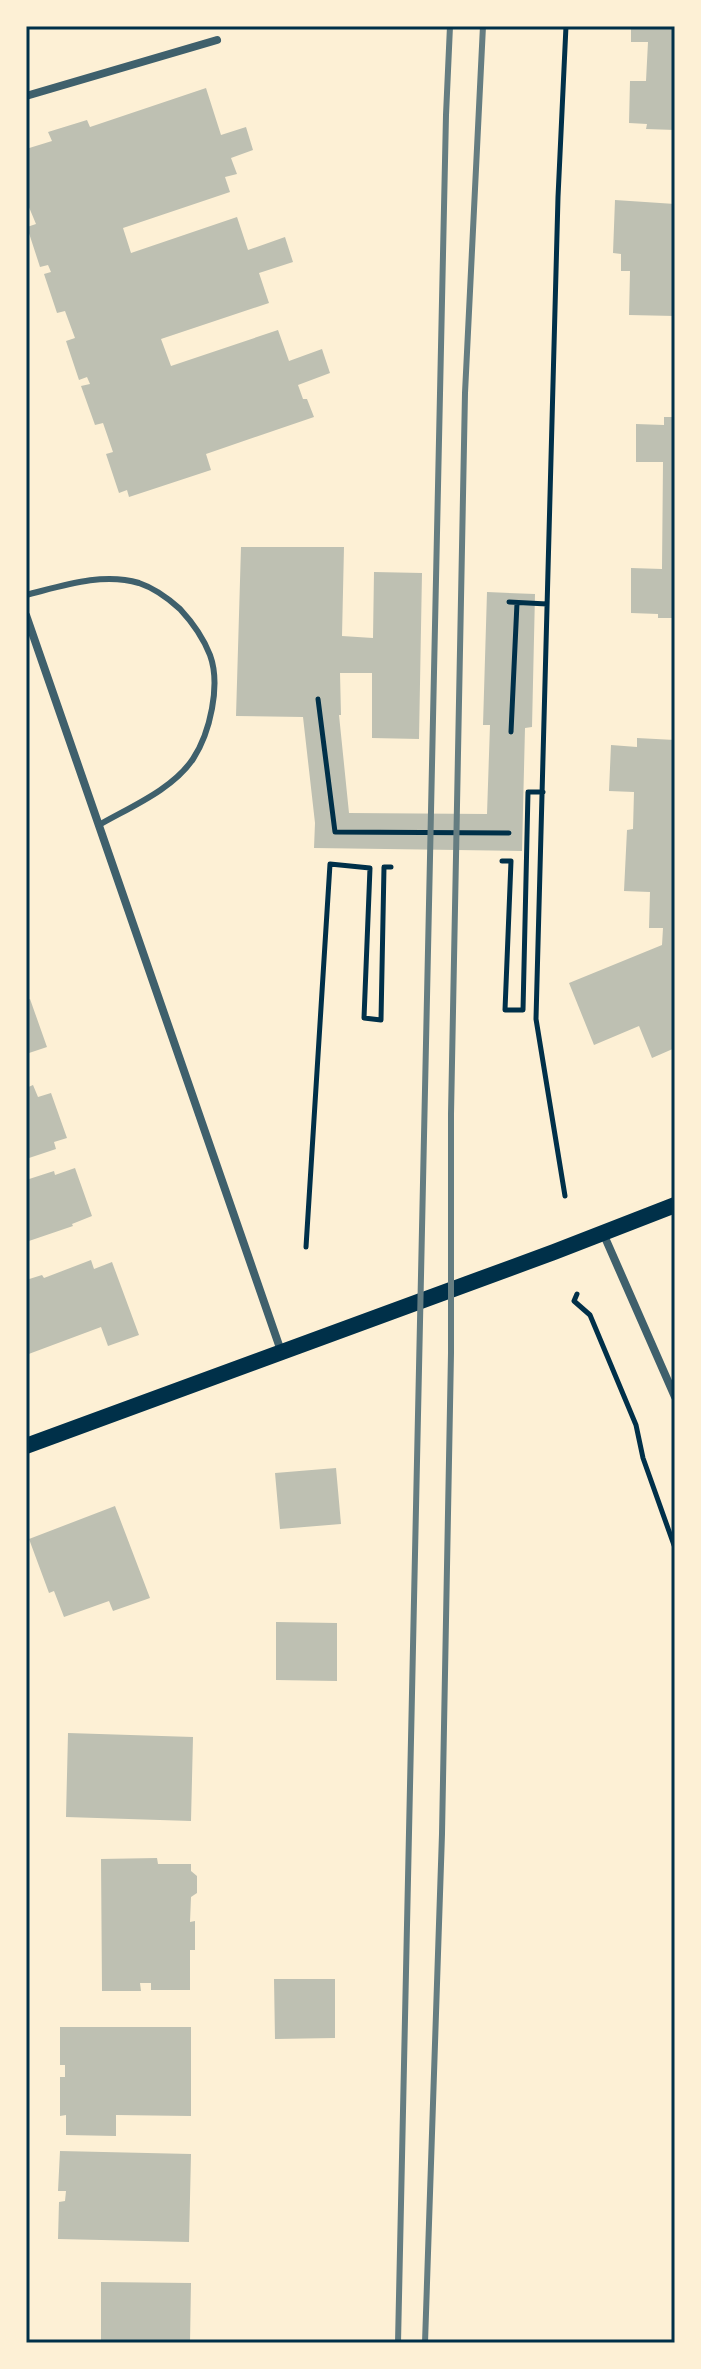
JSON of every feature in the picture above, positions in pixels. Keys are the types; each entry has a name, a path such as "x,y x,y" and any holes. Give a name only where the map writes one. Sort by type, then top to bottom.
{"main road":[{"path":"26,1446 675,1205"}],"street":[{"path":"26,96 217,40"},
{"path":"26,615 282,1352"},
{"path":"603,1233 675,1397"}],"lane":[{"path":"26,595 111,578 141,584 179,608 196,626 211,657 214,693 208,729 192,761 171,782 99,825"}],"path":[{"path":"565,1196 536,1019 558,197 566,26"},
{"path":"509,602 547,604"},
{"path":"511,732 517,603"},
{"path":"318,699 335,832 509,833"},
{"path":"502,861 511,861 505,1010 523,1010 528,792 543,792"},
{"path":"306,1247 330,864 370,868 364,1018 381,1020 384,867 391,867"},
{"path":"577,1294 574,1301 590,1315 636,1425 643,1458 675,1548"}],"building":[{"path":"631,26 675,26 675,130 646,129 647,124 629,123 630,81 646,81 648,42 631,42"},
{"path":"206,88 221,135 246,127 253,150 231,158 237,174 225,177 230,192 123,228 131,253 237,217 248,250 285,237 293,262 259,273 269,303 161,339 171,366 278,330 289,361 322,349 330,373 298,385 314,417 206,454 211,470 129,497 127,490 119,493 106,454 113,452 103,423 95,425 81,386 90,384 87,377 79,380 66,341 75,338 65,311 57,313 44,274 51,272 48,265 40,267 27,227 36,224 26,200 26,149 52,141 48,132 87,120 90,127"},
{"path":"615,200 675,204 675,316 629,315 630,271 621,271 621,254 613,253"},
{"path":"664,417 675,417 675,618 631,613 631,568 662,569 663,462 636,462 636,424 664,425"},
{"path":"241,547 344,547 342,636 373,638 374,572 422,573 419,739 372,738 372,673 340,673 339,715 349,813 487,814 490,725 483,725 487,592 535,594 532,727 525,728 522,851 314,848 315,823 303,717 236,716"},
{"path":"637,738 675,740 675,1048 652,1058 639,1026 594,1045 569,983 662,945 663,928 649,928 650,892 624,891 627,830 633,829 634,792 609,791 611,745 637,747"},
{"path":"30,999 47,1047 26,1054 26,1000"},
{"path":"33,1085 38,1097 51,1093 67,1138 54,1142 56,1149 26,1159 26,1088"},
{"path":"75,1168 92,1216 26,1242 26,1180"},
{"path":"91,1260 94,1269 112,1262 139,1335 108,1346 101,1327 26,1355 26,1280 42,1275 44,1278"},
{"path":"336,1468 341,1524 280,1529 275,1473"},
{"path":"115,1506 150,1598 113,1611 109,1601 64,1617 54,1591 49,1593 29,1539"},
{"path":"276,1622 337,1623 337,1681 276,1680"},
{"path":"68,1733 193,1737 191,1821 66,1817"},
{"path":"157,1858 158,1864 191,1864 191,1871 197,1876 197,1893 191,1897 190,1922 195,1921 195,1950 190,1950 190,1990 151,1990 151,1983 140,1983 141,1991 102,1991 101,1859"},
{"path":"274,1979 335,1979 335,2038 275,2039"},
{"path":"60,2027 191,2027 191,2116 116,2115 116,2136 66,2135 66,2115 60,2116 60,2077 65,2077 65,2065 60,2065"},
{"path":"60,2151 191,2154 189,2242 58,2239 59,2202 65,2201 66,2191 58,2191"},
{"path":"101,2282 191,2283 190,2343 101,2343"}],"railway":[{"path":"398,2343 450,26"},
{"path":"425,2343 442,1834 451,1353 451,1114 465,393 483,26"}]}
